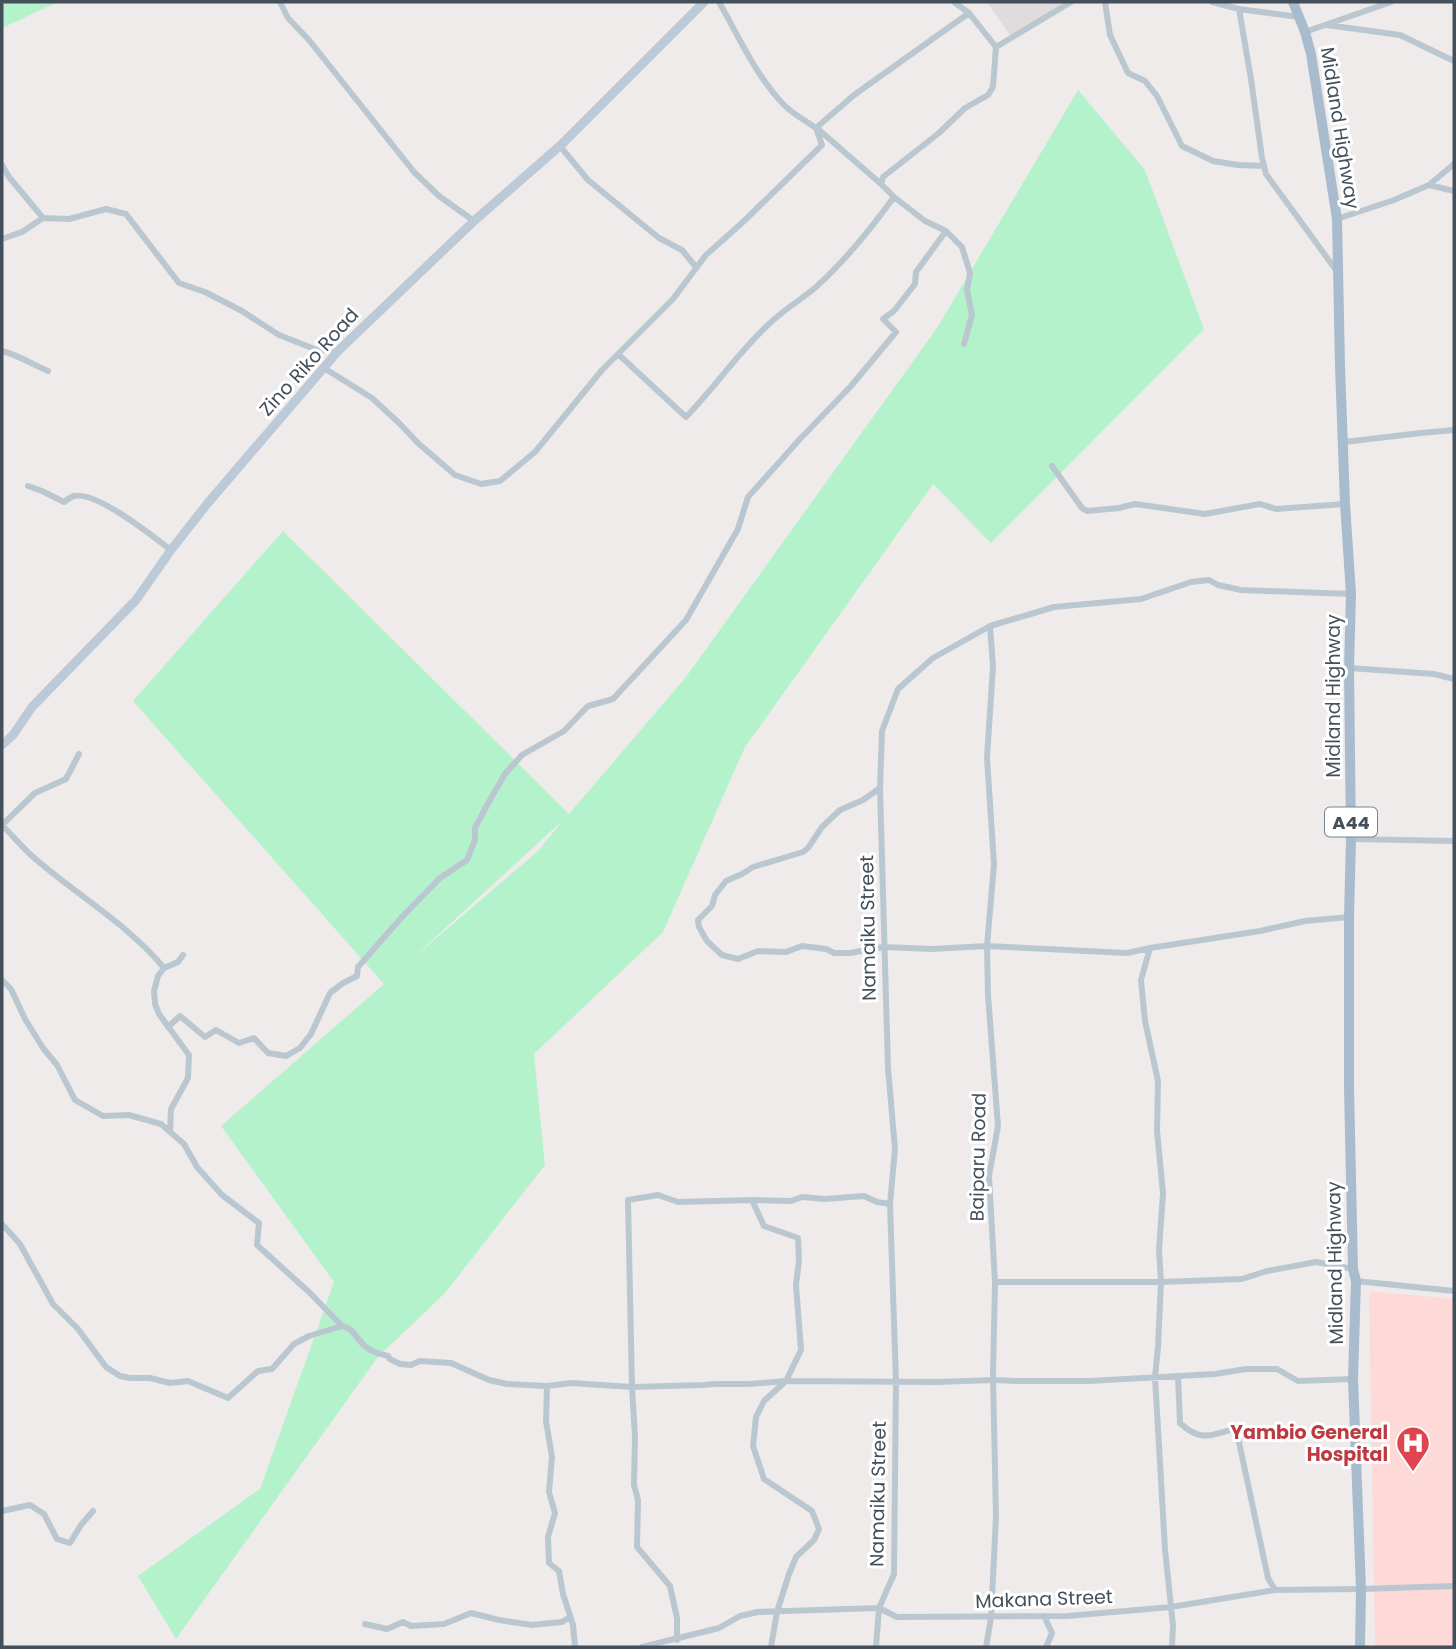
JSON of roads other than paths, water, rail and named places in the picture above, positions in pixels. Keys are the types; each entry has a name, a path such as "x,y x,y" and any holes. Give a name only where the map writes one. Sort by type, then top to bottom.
{"main road":[{"name":"Midland Highway","path":"1293,2 1311,54 1337,219 1345,505 1351,594 1349,1088 1353,1269 1356,1281 1353,1379 1361,1590 1360,1647"}],"street":[{"path":"280,2 288,18 309,40 414,172 474,221"},
{"name":"Zino Riko Road","path":"2,745 13,735 32,708 136,600 207,505 338,351 474,221 560,146 704,2"},
{"path":"719,2 753,64 786,107 816,128 894,197 925,221 946,231 962,247 970,273 967,290 972,315 964,344"},
{"path":"881,184 883,177 890,170 939,134 965,108 988,95 993,87 996,47 969,13 954,2"},
{"path":"996,47 1071,2"},
{"path":"1105,2 1110,35 1128,73 1145,81 1157,96 1182,146 1213,161 1264,166"},
{"path":"1212,2 1239,9 1299,17"},
{"path":"1305,32 1391,2"},
{"path":"1239,9 1266,174 1337,271"},
{"path":"816,128 854,95 969,13"},
{"path":"1327,25 1400,35 1454,61"},
{"path":"324,368 372,398 455,475 481,484 500,481 535,452 602,370 673,299 706,255 822,145 816,128"},
{"path":"560,146 588,180 659,238 682,250 696,267"},
{"path":"1337,219 1429,185 1454,163"},
{"path":"2,165 43,218"},
{"path":"1429,185 1454,191"},
{"path":"618,354 686,417 743,350 770,323 814,288 850,254 894,197"},
{"path":"2,239 22,232 43,218 69,219 106,209 126,214 179,283 205,292 242,311 279,335 317,350 338,351"},
{"path":"168,1027 180,1016 205,1037 216,1030 239,1044 254,1038 268,1053 286,1056 300,1048 311,1034 330,993 357,976 358,967 401,916 440,878 467,860 475,840 475,828 485,808 505,774 522,755 564,731 588,706 613,699 686,620 738,529 748,497 851,386 896,332 883,319 894,311 915,284 915,272 946,231"},
{"path":"2,351 17,355 48,371"},
{"path":"1343,442 1454,430"},
{"path":"1052,466 1082,508 1087,511 1135,504 1205,514 1260,503 1276,509 1345,505"},
{"path":"28,486 64,502 74,496 88,497 128,518 171,550"},
{"name":"Namaiku Street","path":"876,1647 879,1608 894,1574 895,1381 890,1204 895,1149 888,1068 880,788 882,731 898,690 933,658 990,626 1054,607 1140,599 1191,582 1209,580 1241,590 1351,594"},
{"name":"Baiparu Road","path":"986,1647 991,1618 996,1517 993,1380 995,1282 989,1176 998,1126 987,946 993,864 987,758 993,666 990,626"},
{"path":"1349,668 1434,674 1454,679"},
{"path":"79,754 66,779 35,793 2,825 32,855 120,925 164,968"},
{"path":"880,788 863,800 840,810 822,827 803,852 753,867 726,881 715,895 712,906 698,920 707,941 722,954 738,959 758,951 786,952 802,946 826,949 834,953 883,947 932,949 987,946 1127,953 1304,921 1349,917"},
{"path":"1351,839 1454,841"},
{"path":"1150,948 1141,980 1145,1021 1158,1081 1157,1131 1163,1193 1155,1377 1165,1549 1173,1626 1172,1647"},
{"path":"170,1132 171,1109 188,1078 189,1055 159,1014 154,991 158,976 164,968 178,962 183,955"},
{"path":"2,979 11,989 43,1048 57,1065 75,1100 103,1116 129,1115 153,1121 170,1132 184,1144 197,1167 222,1195 259,1223 257,1245 342,1326 348,1328 364,1346 400,1364 411,1365 433,1360 451,1363 489,1380 507,1384 547,1386 571,1383 632,1387 786,1381 1089,1381 1215,1374 1246,1369 1277,1369 1298,1381 1353,1379"},
{"path":"677,1640 677,1618 670,1586 637,1546 638,1500 634,1485 628,1200 659,1195 678,1202 791,1201 802,1198 864,1196 890,1204"},
{"path":"752,1200 764,1226 798,1238 796,1284 801,1350 786,1381 764,1401 756,1417 753,1446 764,1479 812,1511 819,1528 814,1540 796,1557 777,1612 771,1647"},
{"path":"2,1224 20,1244 53,1304 78,1329 106,1367 120,1376 150,1378 170,1383 188,1381 228,1398 258,1371 272,1369 294,1344 309,1336 342,1326"},
{"path":"995,1282 1242,1279 1267,1271 1316,1262 1353,1269"},
{"path":"1356,1281 1454,1291"},
{"path":"1178,1376 1180,1423 1204,1438 1236,1428 1268,1578 1275,1590"},
{"path":"547,1386 546,1421 552,1457 549,1492 555,1513 548,1537 549,1563 559,1571 573,1625 575,1647"},
{"path":"2,1511 30,1505 44,1514 57,1539 70,1543 80,1525 93,1511"},
{"name":"Makana Street","path":"642,1647 719,1628 740,1616 758,1612 879,1608 897,1617 1067,1616 1171,1607 1275,1590 1454,1586"},
{"path":"365,1624 387,1629 403,1622 411,1626 444,1624 471,1613 532,1625 562,1622 570,1617"},
{"path":"1044,1616 1052,1633 1046,1647"}],"place":[{"name":"Yambio General Hospital","path":"1413,1473"}]}
